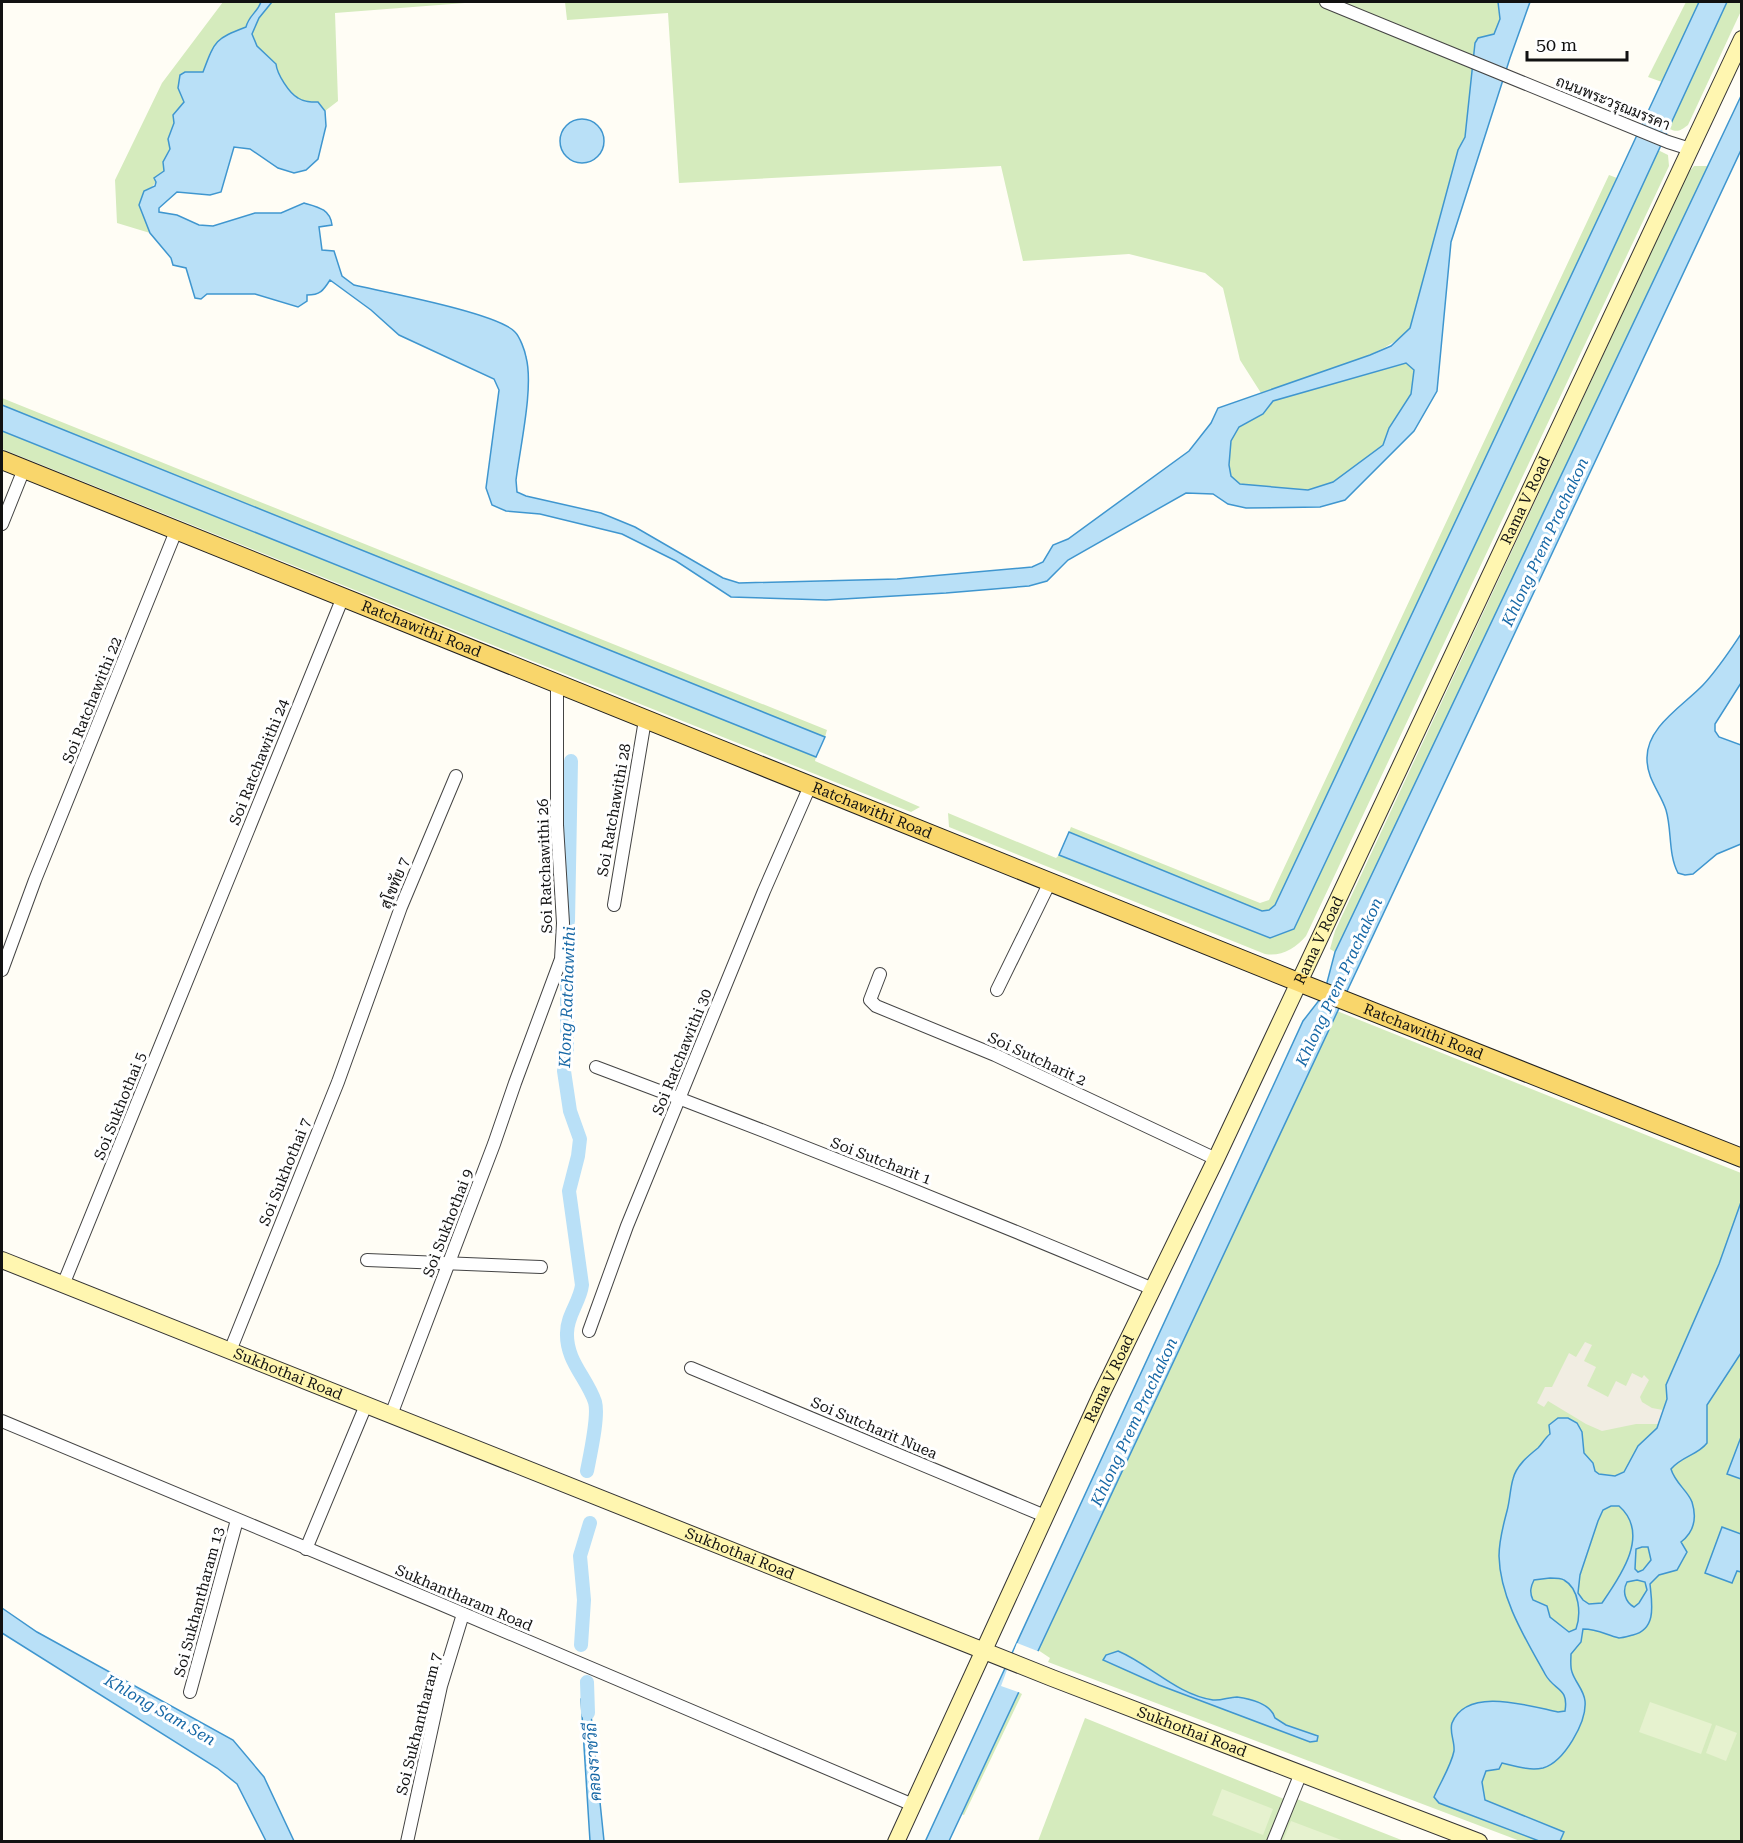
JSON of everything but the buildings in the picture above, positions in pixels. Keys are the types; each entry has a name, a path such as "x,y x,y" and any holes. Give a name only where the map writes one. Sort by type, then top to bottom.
{"main road":[{"name":"Rama V Road","path":"896,1842 1045,1516 1216,1159 1742,39"},
{"name":"Ratchawithi Road","path":"2,460 1322,992 1742,1158"},
{"name":"Sukhothai Road","path":"2,1260 1008,1660 1479,1842"}],"street":[{"name":"ถนนพระวรุณมรรคา","path":"1326,2 1668,142 1690,148"},
{"path":"2,524 24,469"},
{"name":"Soi Ratchawithi 22","path":"2,970 35,880 176,531"},
{"name":"Soi Ratchawithi 24","path":"204,938 343,597"},
{"name":"Soi Ratchawithi 26","path":"531,1040 561,959 563,923 557,825 557,685"},
{"name":"Soi Ratchawithi 28","path":"614,905 645,720"},
{"name":"สุโขทัย 7","path":"366,1003 401,907 456,776"},
{"name":"Soi Ratchawithi 30","path":"589,1331 627,1226 764,891 810,786"},
{"path":"997,990 1050,882"},
{"name":"Soi Sukhothai 5","path":"63,1285 204,938"},
{"name":"Soi Sutcharit 2","path":"880,974 870,1000 876,1006 995,1055 1216,1159"},
{"name":"Soi Sukhothai 7","path":"230,1351 338,1082 366,1003"},
{"name":"Soi Sukhothai 9","path":"391,1415 531,1040"},
{"name":"Soi Sutcharit 1","path":"596,1067 960,1208 1153,1289"},
{"path":"368,1260 541,1267"},
{"name":"Soi Sutcharit Nuea","path":"691,1368 1045,1516"},
{"path":"306,1549 366,1405"},
{"name":"Sukhantharam Road","path":"2,1420 913,1805"},
{"name":"Soi Sukhantharam 13","path":"190,1692 237,1520"},
{"name":"Soi Sukhantharam 7","path":"407,1842 441,1686 463,1614"},
{"path":"1273,1842 1301,1773"}],"green space":[{"path":"223,2 261,2 246,27 210,52 203,72 185,72 178,88 184,102 173,115 174,122 168,139 170,149 163,162 164,171 139,204 150,233 117,223 115,180 162,83"},
{"path":"272,2 465,3 335,13 338,101 325,111 318,102 305,101 295,96 281,78 276,64 257,46 252,34 259,18"},
{"path":"565,2 1498,2 1500,19 1494,34 1478,38 1475,43 1465,137 1458,150 1410,328 1399,339 1363,358 1261,393 1240,360 1223,288 1205,273 1129,254 1023,261 1001,166 679,183 668,13 567,20"},
{"path":"1686,2 1699,2 1662,82 1648,77"},
{"path":"1727,2 1741,2 1741,11 1688,125 1678,131 1671,130 1668,128"},
{"path":"1658,150 1668,155 1669,166 1306,936 1302,940 1293,948 1282,953 1265,954 949,827 948,813 1056,858 1059,855 1270,938"},
{"path":"1694,166 1709,166 1335,952 1330,949 1335,931 1688,173"},
{"path":"1609,175 1617,178 1275,905 1269,910 1262,911 1069,832 1071,827 1260,903 1269,900"},
{"path":"1406,363 1414,370 1411,394 1389,428 1383,445 1333,483 1308,490 1240,484 1231,476 1229,465 1231,441 1239,427 1263,414 1273,401"},
{"path":"2,398 827,730 825,737 2,405"},
{"path":"2,431 816,757 815,761 920,807 911,812 2,449"},
{"path":"1337,1011 1741,1173 1741,1841 1520,1841 1048,1662 1050,1658 1038,1650"},
{"path":"1018,1692 1022,1694 964,1815 961,1814"},
{"path":"1650,1702 1712,1724 1701,1754 1639,1732"},
{"path":"1085,1718 1284,1799 1267,1841 1038,1841"},
{"path":"1716,1725 1737,1733 1726,1761 1706,1753"},
{"path":"1222,1789 1273,1809 1263,1835 1212,1815"},
{"path":"1297,1799 1404,1841 1277,1842"},
{"path":"1291,1821 1344,1841 1283,1841"}],"shaded area":[{"path":"1585,1342 1592,1345 1584,1361 1596,1367 1587,1386 1608,1397 1616,1381 1626,1386 1632,1373 1642,1378 1644,1375 1649,1380 1640,1397 1642,1402 1652,1408 1663,1410 1658,1424 1636,1424 1602,1431 1548,1401 1544,1407 1537,1403 1545,1387 1552,1387 1569,1353 1576,1357"}],"water":[{"path":"261,2 272,2 259,18 252,34 257,46 276,64 281,78 295,96 305,101 318,102 325,111 326,126 318,159 306,170 294,173 278,168 250,149 234,147 221,192 210,195 177,192 159,208 159,212 177,215 199,225 213,226 255,213 281,213 304,203 314,206 329,215 332,225 319,227 322,250 334,251 342,276 354,285 464,311 504,325 515,332 525,351 528,370 526,417 516,480 517,492 601,513 635,527 723,578 739,583 897,579 1032,567 1043,562 1053,545 1068,539 1189,451 1211,423 1218,408 1391,346 1410,328 1458,150 1465,137 1475,43 1478,38 1494,34 1500,19 1498,2 1530,2 1451,242 1437,391 1414,431 1345,500 1320,507 1246,508 1228,504 1213,494 1186,493 1068,560 1047,581 1029,586 826,600 731,597 676,561 622,534 540,514 506,511 492,505 486,488 499,390 494,379 399,335 371,310 330,280 321,292 307,295 307,301 298,307 255,294 207,294 201,299 195,298 186,268 173,265 171,258 150,233 139,205 144,191 155,186 154,178 164,171 163,162 170,149 168,139 174,123 173,115 184,102 178,88 180,75 185,72 203,72 217,42 246,27","holes":["1406,363 1414,370 1411,394 1389,428 1383,445 1333,482 1308,490 1240,484 1231,476 1229,465 1231,441 1239,427 1263,414 1273,401"]},
{"path":"1699,2 1727,2 1555,375 1294,929 1270,938 1059,855 1069,832 1262,911 1269,910 1275,905"},
{"name":"Khlong Prem Prachakon","path":"1741,96 1741,150 949,1841 925,1842 1303,1021 1324,994 1335,952"},
{"path":"582,119 597,126 604,141 597,156 582,163 567,156 560,141 567,126"},
{"path":"2,405 825,737 816,757 2,431"},
{"path":"1741,634 1741,683 1715,724 1715,731 1719,737 1741,745 1741,844 1717,854 1693,874 1685,875 1678,873 1675,866 1666,810 1651,779 1648,766 1648,747 1659,727 1708,679"},
{"path":"1741,1202 1741,1353 1707,1405 1707,1443 1671,1469 1675,1479 1692,1502 1694,1519 1692,1529 1681,1542 1687,1552 1677,1570 1659,1575 1650,1584 1651,1615 1649,1622 1641,1632 1619,1638 1583,1629 1581,1642 1571,1654 1571,1670 1584,1697 1585,1710 1573,1740 1559,1758 1538,1769 1502,1763 1499,1769 1486,1771 1482,1782 1485,1800 1564,1832 1560,1841 1539,1841 1439,1803 1434,1797 1453,1757 1451,1726 1460,1712 1471,1705 1500,1701 1558,1712 1565,1711 1565,1697 1545,1674 1530,1646 1515,1617 1500,1572 1500,1539 1517,1470 1550,1434 1549,1425 1558,1418 1568,1418 1577,1423 1582,1432 1584,1453 1593,1463 1595,1471 1599,1474 1615,1476 1624,1472 1638,1446 1657,1428 1667,1399 1666,1385 1719,1264","holes":["1611,1506 1619,1506 1628,1517 1632,1529 1632,1542 1624,1568 1602,1603 1589,1604 1578,1593 1580,1575 1603,1510","1648,1547 1651,1560 1643,1570 1638,1572 1635,1569 1636,1549","1557,1578 1569,1584 1578,1603 1576,1629 1569,1632 1550,1617 1547,1606 1533,1600 1531,1589 1534,1580","1637,1580 1645,1582 1647,1590 1634,1607 1625,1596 1627,1582"]},
{"path":"1741,1437 1742,1479 1727,1474"},
{"path":"1722,1527 1741,1534 1741,1572 1737,1571 1732,1583 1705,1573"},
{"name":"Khlong Sam Sen","path":"2,1608 37,1632 233,1740 264,1777 294,1841 266,1841 237,1784 217,1768 2,1633"},
{"path":"1118,1651 1175,1686 1200,1697 1216,1700 1237,1697 1260,1703 1286,1725 1318,1736 1317,1741 1310,1742 1159,1685 1103,1660 1106,1655"},
{"path":"589,1695 604,1841 590,1841 581,1699"}],"pier":[{"path":"1017,1643 1040,1652 1021,1693 1001,1686"}],"waterway":[{"name":"Klong Ratchawithi","path":"568,921 571,761"},
{"name":"Klong Ratchawithi","path":"567,943 567,1048 564,1071 570,1111 580,1139 569,1191 582,1285 569,1320 567,1333 573,1361 591,1393 596,1408 594,1436 587,1471"},
{"name":"คลองราชวิถี","path":"581,1645 584,1600 580,1556 590,1523"},
{"name":"คลองราชวิถี","path":"587,1682 588,1713"}]}
